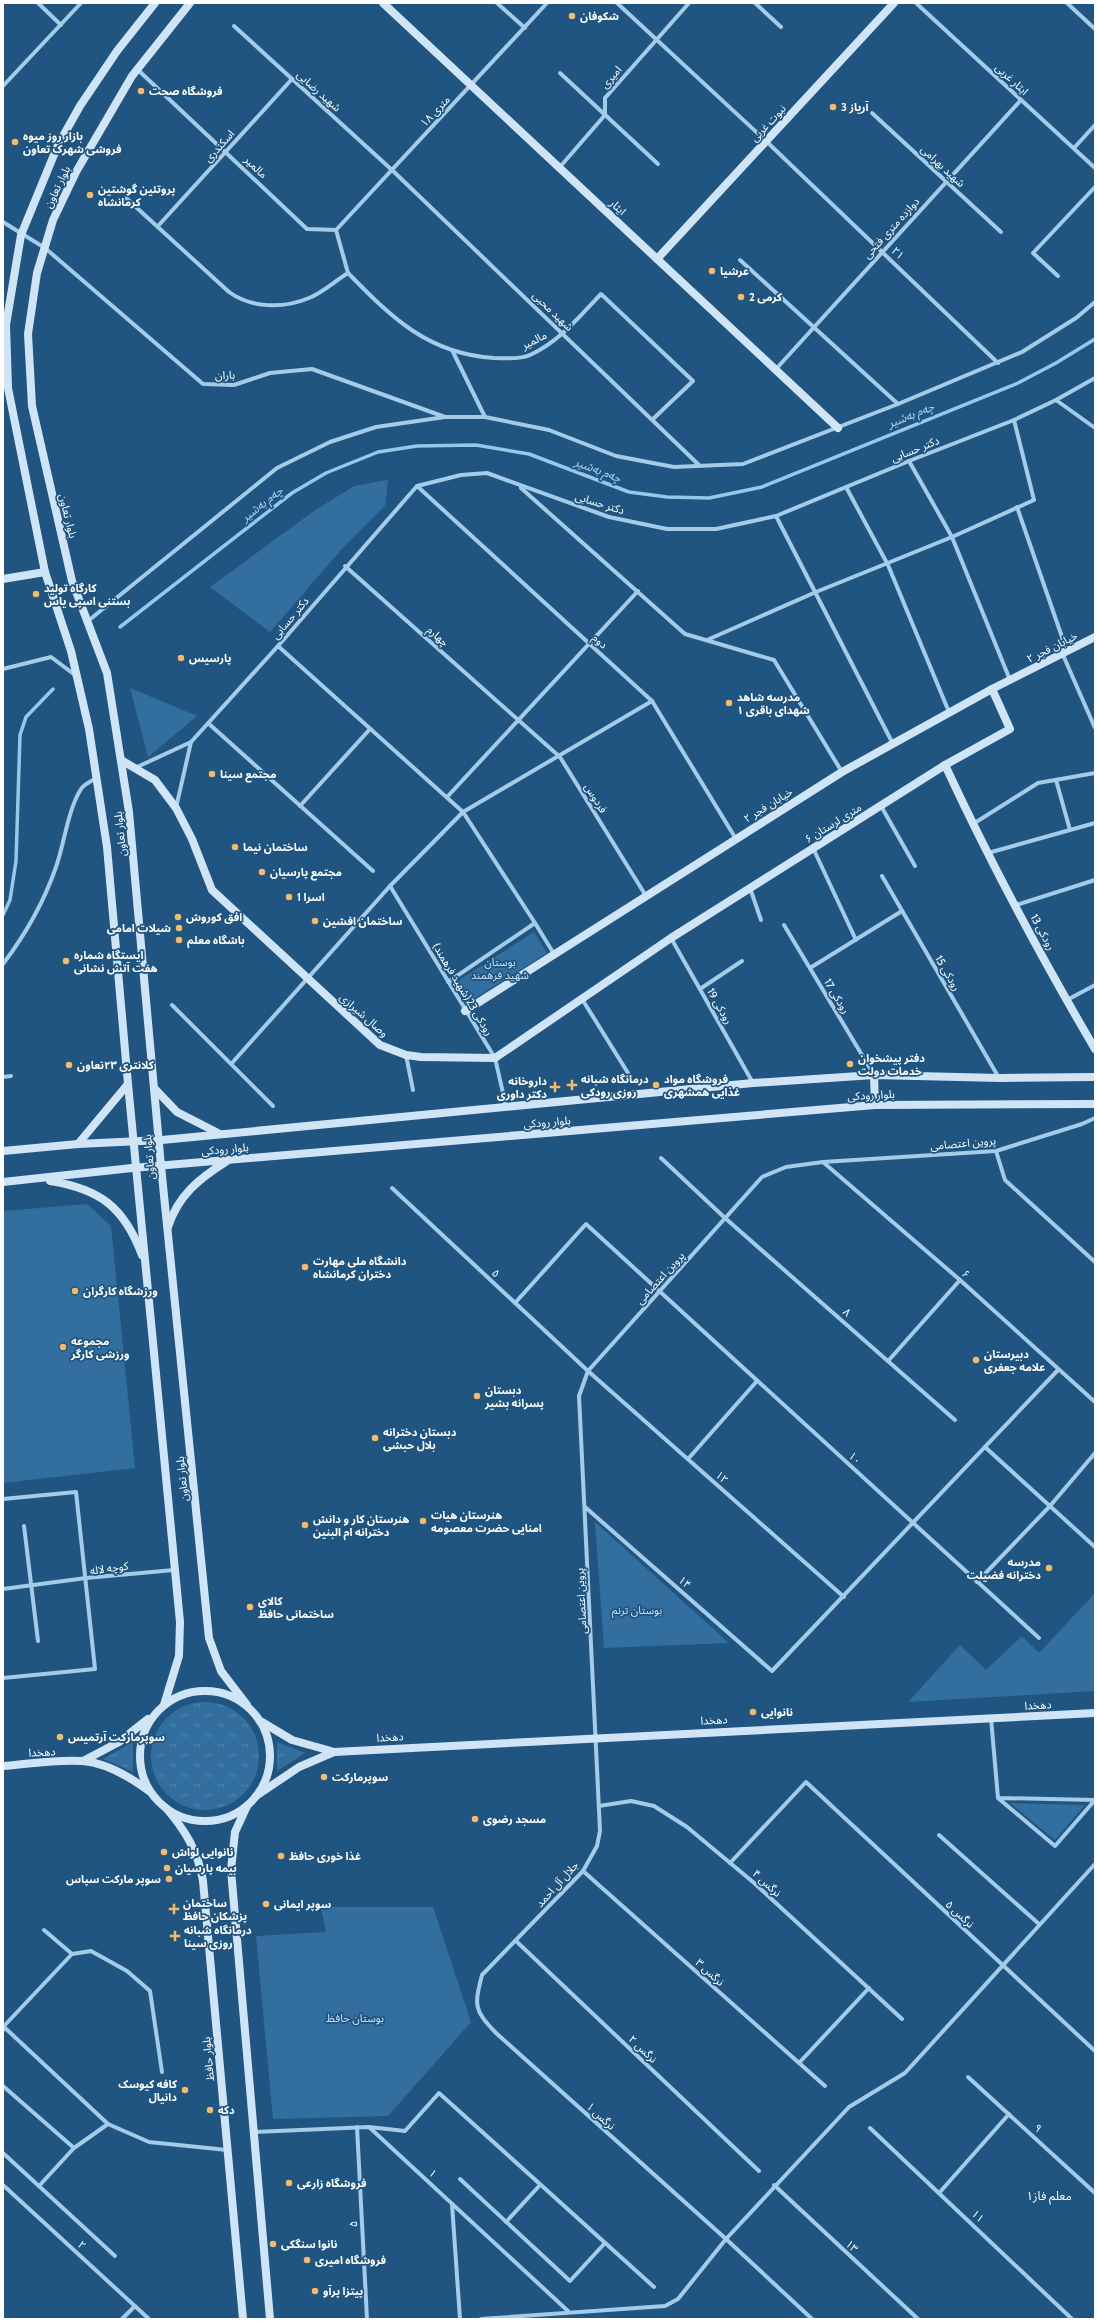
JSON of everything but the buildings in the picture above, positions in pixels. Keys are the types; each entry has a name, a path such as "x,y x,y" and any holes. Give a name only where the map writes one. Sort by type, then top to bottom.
{"main road":[{"name":"بلوار تعاون","path":"155,3 117,51 80,106 58,145 21,235 6,325 5,343 8,388 45,572 71,651 90,729 107,847 128,1084 180,1622 180,1644 175,1672 164,1705"},
{"name":"بلوار تعاون","path":"190,3 137,69 76,172 54,220 37,273 28,334 32,406 72,581 107,673 129,812 167,1229 209,1638 221,1671 247,1706"},
{"name":"ایثار","path":"383,3 838,428"},
{"name":"نبوت غربی","path":"657,259 894,3"},
{"path":"3,579 45,572"},
{"name":"خیابان فجر ۲","path":"465,1011 842,772 992,689 1063,655 1095,637"},
{"name":"۶ متری لرستان","path":"671,938 945,765 1010,729 992,689"},
{"name":"وصال شیرازی","path":"121,760 155,780 176,808 192,838 212,890 380,1045 406,1055 421,1057 495,1058"},
{"name":"رودکی 13","path":"945,765 988,853 1066,1000 1095,1049"},
{"path":"495,1058 671,938"},
{"path":"874,1075 876,1105"},
{"name":"بلوار رودکی","path":"134,1142 753,1083 874,1075 1000,1078 1095,1077"},
{"path":"78,1144 128,1084"},
{"path":"155,1089 177,1112 219,1134"},
{"name":"بلوار رودکی","path":"3,1182 136,1168 876,1105 1095,1104"},
{"path":"3,1151 78,1144 134,1142"},
{"path":"167,1229 176,1207 186,1194 199,1180 228,1160"},
{"path":"41,1179 83,1189 95,1194 115,1207 133,1232 146,1266"},
{"path":"83,1761 119,1742 164,1705 183,1694 205,1690 227,1694 247,1706 260,1720 292,1740 334,1752"},
{"path":"152,1793 141,1770 140,1753 143,1736 155,1713"},
{"name":"دهخدا","path":"334,1752 596,1737 1095,1713"},
{"path":"260,1720 267,1736 270,1754 268,1772 235,1832 231,1870 270,2319"},
{"path":"256,1796 299,1767 334,1752"},
{"path":"83,1761 127,1776 152,1793 166,1808 190,1819 207,1821 229,1817 248,1806"},
{"name":"دهخدا","path":"3,1766 83,1761"},
{"name":"بلوار حافظ","path":"166,1808 187,1834 201,1867 243,2319"}],"street":[{"path":"38,3 61,25"},
{"path":"3,86 81,3"},
{"path":"497,3 525,28"},
{"name":"۱۸ متری","path":"336,230 548,3"},
{"name":"۲۱","path":"617,3 883,251 998,363"},
{"name":"امیری","path":"605,115 605,98 689,3"},
{"path":"755,3 782,27"},
{"name":"ایثار غربی","path":"916,3 1095,168"},
{"path":"1067,3 1095,29"},
{"name":"شهید رضایی","path":"234,26 392,170"},
{"name":"مالمیر","path":"137,69 226,151 307,229 336,230 348,273 372,297 424,339 453,352 497,358 528,356 564,334 601,294 693,381 653,419"},
{"path":"560,73 658,164"},
{"name":"اسکندری","path":"158,226 292,79"},
{"name":"دوازده متری فتحی","path":"776,369 1021,100"},
{"name":"شهید بهرامی","path":"872,113 1001,232"},
{"path":"559,168 605,115"},
{"path":"1074,148 1095,125"},
{"name":"شهید محبی","path":"392,170 653,419 700,466"},
{"path":"1058,276 1033,252 1095,187"},
{"path":"126,198 229,292 239,299 252,304 289,304 309,298 348,273"},
{"path":"3,222 21,235"},
{"name":"باران","path":"21,235 45,248 202,384 234,385 270,373 312,369 445,417"},
{"path":"740,260 898,404"},
{"path":"87,621 277,468 330,442 376,427 445,417 485,417 549,430 616,456 674,467 743,464 898,404 1022,352 1076,318 1095,302"},
{"path":"453,352 485,417"},
{"name":"دکتر حسابی","path":"191,742 278,646 345,566 416,486 461,475 488,473 519,486 609,517 667,529 716,529 776,516 846,486 1014,420 1056,400 1095,378"},
{"path":"1056,400 1095,428"},
{"path":"707,640 816,592 888,565 1034,500 1014,420"},
{"path":"909,461 952,537 1010,680"},
{"name":"دوم","path":"416,486 652,701 736,839"},
{"path":"519,486 685,634 774,660 842,772"},
{"path":"846,486 888,565 949,712"},
{"path":"1017,507 1062,637 1063,655 1095,728"},
{"path":"776,516 893,744"},
{"name":"چهارم","path":"345,566 518,719"},
{"path":"448,796 518,719 590,645 638,591"},
{"path":"278,646 370,729 448,796 463,812 554,954"},
{"path":"3,669 51,657 77,676"},
{"path":"232,1064 390,886 463,812 560,757 652,701"},
{"name":"فردوس","path":"518,719 560,757 646,896"},
{"path":"208,724 373,871"},
{"path":"300,806 370,729"},
{"path":"135,768 191,742"},
{"path":"176,808 191,742"},
{"path":"973,824 1038,783 1095,773"},
{"path":"3,964 17,945 40,905 57,867 65,832 82,788 97,777"},
{"path":"1056,780 1070,830"},
{"path":"881,806 915,866"},
{"path":"988,853 1095,823"},
{"path":"814,848 856,940"},
{"name":"رودکی 15","path":"882,876 1000,1078"},
{"path":"1016,905 1095,880"},
{"name":"رودکی 23(شهید فرهمند)","path":"390,886 495,1058 506,1107"},
{"path":"750,888 761,920"},
{"path":"810,968 902,911"},
{"path":"448,982 535,923"},
{"name":"رودکی 17","path":"784,925 874,1075"},
{"name":"رودکی 19","path":"671,938 753,1083"},
{"path":"700,989 742,961"},
{"path":"1066,1000 1095,985"},
{"path":"582,999 628,1073"},
{"path":"172,1005 273,1106"},
{"path":"406,1055 413,1090"},
{"path":"3,1077 11,1076"},
{"name":"پروین اعتصامی","path":"596,1737 579,1396 588,1371 762,1177 786,1167 823,1162 996,1151 1082,1124 1095,1118"},
{"path":"996,1151 1005,1180 1095,1262"},
{"path":"661,1158 725,1218"},
{"name":"۶","path":"823,1162 960,1280 1095,1402"},
{"name":"۵","path":"392,1188 588,1371"},
{"name":"۸","path":"725,1218 889,1360 955,1420"},
{"name":"۱۰","path":"515,1302 586,1224 1039,1638"},
{"path":"889,1360 960,1280"},
{"path":"844,1597 1058,1370"},
{"name":"۱۲","path":"588,1371 844,1597"},
{"path":"688,1459 757,1381"},
{"path":"985,1447 1095,1547"},
{"path":"977,1582 1050,1506 1095,1453"},
{"path":"3,1499 76,1492 86,1578 3,1589"},
{"name":"۱۴","path":"585,1507 772,1671 844,1597"},
{"path":"24,1526 38,1641"},
{"name":"کوچه لاله","path":"3,1678 95,1668 86,1578 174,1570"},
{"path":"991,1718 998,1798 1055,1846 1095,1800 998,1798"},
{"name":"جلال آل احمد","path":"476,1998 482,1975 583,1871 597,1846 600,1831 596,1737"},
{"name":"نرگس ۵","path":"730,1863 806,1782 1095,2051"},
{"name":"نرگس ۴","path":"599,1806 631,1801 654,1806 687,1827 730,1863 902,2019"},
{"path":"939,1835 1040,1924"},
{"path":"481,2319 568,2311 665,2306 678,2299 726,2239 849,2107 906,2073 1001,1965 1095,1864"},
{"name":"نرگس ۳","path":"583,1871 825,2086"},
{"path":"44,1930 72,1954"},
{"name":"نرگس ۲","path":"516,1941 759,2171"},
{"path":"162,2072 150,1991 127,1971 92,1951 72,1954 3,2027 108,2124 149,2142 227,2150"},
{"path":"799,2063 869,1988"},
{"name":"نرگس ۱","path":"476,1998 479,2015 496,2033 726,2239 812,2319"},
{"name":"۹","path":"968,2076 1095,2193"},
{"path":"3,2086 74,2148"},
{"path":"254,2132 357,2127 405,2131 439,2093 654,2288"},
{"path":"940,2192 1010,2114"},
{"path":"39,2186 74,2148 108,2124"},
{"name":"۵","path":"357,2127 367,2319"},
{"name":"۱","path":"369,2127 568,2311"},
{"name":"۱۱","path":"870,2128 940,2192 1072,2319"},
{"path":"3,2153 115,2256"},
{"path":"460,2179 570,2281 605,2243"},
{"path":"506,2222 540,2184"},
{"name":"۲","path":"3,2185 149,2319"},
{"name":"۱۳","path":"774,2186 918,2319"},
{"path":"452,2204 460,2319"},
{"path":"122,2319 135,2306"}],"green space":[{"path":"388,480 385,506 341,550 270,632 210,587 314,511 354,486"},
{"path":"130,688 197,716 148,757"},
{"name":"بوستان شهید فرهمند","path":"534,932 547,953 466,1004 453,984"},
{"name":"مجموعه ورزشی کارگر","path":"87,1204 111,1226 135,1468 3,1483 3,1211"},
{"name":"بوستان ترنم","path":"595,1522 729,1643 604,1648"},
{"path":"1095,1593 1095,1691 908,1702 960,1645 986,1670 1022,1636 1039,1653"},
{"path":"205,1702 226,1706 243,1718 255,1735 259,1756 255,1777 243,1794 226,1806 205,1810 184,1806 167,1794 155,1777 151,1756 155,1735 167,1718 184,1706"},
{"path":"133,1742 133,1772 103,1759"},
{"path":"277,1742 305,1753 277,1771"},
{"path":"1010,1803 1085,1805 1055,1840"},
{"name":"بوستان حافظ","path":"321,1907 433,1907 471,2022 388,2116 273,2119 256,1936 326,1932"}],"waterway":[{"name":"چەم بەشیر","path":"120,627 292,493 326,473 378,452 417,446 476,445 529,454 629,492 667,497 709,498 762,487 1018,383 1056,363 1095,339"},
{"name":"چەم بەشیر","path":"3,915 10,900 16,861 20,735 26,717 53,689"}],"place":[{"name":"شکوفان","path":"572,16"},
{"name":"فروشگاه صحت","path":"141,91"},
{"name":"آریاز 3","path":"833,107"},
{"name":"بازار روز میوه فروشی شهرک تعاون","path":"15,142"},
{"name":"پروتئین گوشتین کرمانشاه","path":"90,195"},
{"name":"عرشیا","path":"712,271"},
{"name":"کرمی 2","path":"741,297"},
{"name":"کارگاه تولید بستنی اسپی یاس","path":"36,594"},
{"name":"پارسیس","path":"181,658"},
{"name":"مدرسه شاهد شهدای باقری ۱","path":"729,703"},
{"name":"مجتمع سینا","path":"212,774"},
{"name":"ساختمان نیما","path":"235,847"},
{"name":"مجتمع پارسیان","path":"262,872"},
{"name":"اسرا 1","path":"289,897"},
{"name":"افق کوروش","path":"178,917"},
{"name":"ساختمان افشین","path":"315,921"},
{"name":"شیلات امامی","path":"179,928"},
{"name":"باشگاه معلم","path":"179,940"},
{"name":"ایستگاه شماره هفت آتش نشانی","path":"66,961"},
{"name":"دفتر پیشخوان خدمات دولت","path":"850,1064"},
{"name":"کلانتری ۲۳تعاون","path":"69,1065"},
{"name":"درمانگاه شبانه روزی رودکی","path":"572,1085"},
{"name":"فروشگاه مواد غذایی همشهری","path":"656,1085"},
{"name":"داروخانه دکتر داوری","path":"555,1087"},
{"name":"دانشگاه ملی مهارت دختران کرمانشاه","path":"305,1267"},
{"name":"ورزشگاه کارگران","path":"75,1291"},
{"name":"مجموعه ورزشی کارگر","path":"63,1347"},
{"name":"دبیرستان علامه جعفری","path":"976,1360"},
{"name":"دبستان پسرانه بشير","path":"477,1396"},
{"name":"دبستان دخترانه بلال حبشی","path":"375,1438"},
{"name":"هنرستان هیات امنایی حضرت معصومه","path":"423,1521"},
{"name":"هنرستان کار و دانش دخترانه ام البنین","path":"305,1525"},
{"name":"مدرسه دخترانه فضيلت","path":"1049,1568"},
{"name":"کالای ساختمانی حافظ","path":"250,1607"},
{"name":"نانوایی","path":"753,1712"},
{"name":"سوپرمارکت آرتمیس","path":"60,1737"},
{"name":"سوپرمارکت","path":"324,1777"},
{"name":"مسجد رضوی","path":"475,1819"},
{"name":"نانوایی لواش","path":"164,1852"},
{"name":"غذا خوری حافظ","path":"281,1856"},
{"name":"بیمه پارسیان","path":"167,1868"},
{"name":"سوپر مارکت سپاس","path":"169,1879"},
{"name":"سوپر ایمانی","path":"266,1904"},
{"name":"ساختمان پزشکان حافظ","path":"174,1909"},
{"name":"درمانگاه شبانه روزی سینا","path":"175,1936"},
{"name":"کافه کیوسک دانیال","path":"185,2090"},
{"name":"دکه","path":"210,2110"},
{"name":"فروشگاه زارعی","path":"289,2183"},
{"name":"نانوا سنگکی","path":"273,2244"},
{"name":"فروشگاه امیری","path":"307,2260"},
{"name":"پیتزا پرآو","path":"315,2291"}],"district":[{"name":"معلم فاز۱","path":"1049,2196"}]}
